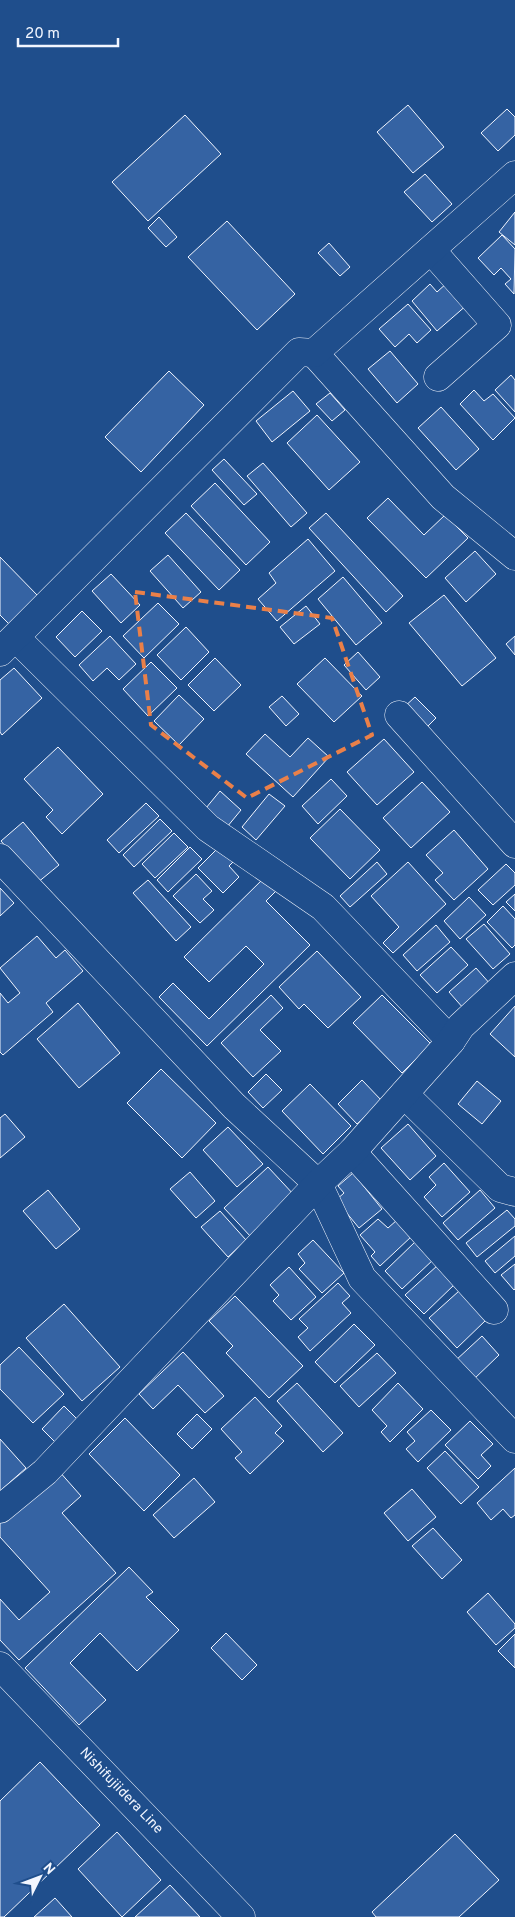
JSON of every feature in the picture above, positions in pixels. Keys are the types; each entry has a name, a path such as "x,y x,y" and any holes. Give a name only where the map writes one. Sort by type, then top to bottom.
{"street":[{"path":"314,353 515,175"},
{"path":"431,250 497,326 438,377"},
{"path":"451,1041 323,907 208,828 8,645 300,352 314,353 443,498 515,556"},
{"path":"399,715 515,844"},
{"path":"0,858 234,1106 318,1184 362,1278 515,1439"},
{"path":"0,1509 45,1472 318,1184 352,1152 451,1041 461,1026 515,976"},
{"path":"404,1094 500,1188 515,1192"},
{"path":"352,1152 494,1310"},
{"name":"Nishifujiidera Line","path":"0,1666 241,1917"}],"highlighted area":[{"path":"135,592 332,618 372,735 247,798 151,725"}],"building":[{"path":"408,105 444,147 413,173 377,132"},
{"path":"507,109 515,117 515,135 498,151 481,133"},
{"path":"185,115 221,154 148,221 112,182"},
{"path":"425,174 452,204 432,222 404,192"},
{"path":"515,212 515,245 499,232"},
{"path":"159,217 177,237 166,247 148,228"},
{"path":"227,221 295,294 257,330 188,257"},
{"path":"502,235 515,249 514,294 505,284 511,279 501,268 494,275 478,258"},
{"path":"329,243 350,267 340,276 318,253"},
{"path":"448,282 468,304 437,331 412,301 430,284 437,292"},
{"path":"408,304 431,330 417,343 409,334 395,347 379,329"},
{"path":"390,351 418,384 397,403 368,369"},
{"path":"169,371 204,405 141,472 105,437"},
{"path":"511,375 515,380 515,412 495,390"},
{"path":"474,390 484,401 493,394 515,418 493,440 460,404"},
{"path":"293,391 310,411 272,442 256,421"},
{"path":"330,393 345,410 332,421 316,404"},
{"path":"441,407 479,449 456,470 418,428"},
{"path":"317,415 360,462 329,490 287,443"},
{"path":"224,459 257,494 244,505 212,470"},
{"path":"263,463 307,513 291,527 247,476"},
{"path":"215,483 270,542 246,565 191,506"},
{"path":"388,498 424,535 445,515 468,538 426,578 367,518"},
{"path":"186,513 240,570 219,590 165,533"},
{"path":"326,513 403,596 386,612 309,528"},
{"path":"308,539 335,571 277,621 258,599 276,583 269,573"},
{"path":"475,551 496,574 466,602 445,578"},
{"path":"168,555 201,592 183,608 150,571"},
{"path":"0,557 38,596 9,624 0,615"},
{"path":"111,574 140,605 121,623 92,591"},
{"path":"343,577 382,623 356,645 318,599"},
{"path":"444,595 496,658 462,686 409,623"},
{"path":"158,603 179,624 144,658 123,636"},
{"path":"306,606 320,624 294,644 280,627"},
{"path":"82,611 102,631 75,657 56,637"},
{"path":"186,627 209,652 181,680 157,655"},
{"path":"110,636 136,664 119,680 107,668 93,681 79,665"},
{"path":"515,636 515,655 506,644"},
{"path":"358,652 380,677 366,690 344,665"},
{"path":"215,658 241,685 214,711 188,685"},
{"path":"325,658 362,696 334,722 297,684"},
{"path":"151,662 177,688 148,716 123,689"},
{"path":"14,668 42,698 2,735 0,732 0,680"},
{"path":"179,695 204,719 179,745 154,721"},
{"path":"282,696 299,714 286,726 269,707"},
{"path":"415,697 436,718 424,730 403,708"},
{"path":"265,734 290,757 308,738 329,757 293,797 246,754"},
{"path":"384,739 414,772 377,805 347,772"},
{"path":"58,747 103,794 62,834 46,817 53,810 24,779"},
{"path":"331,779 347,796 318,824 302,806"},
{"path":"422,782 450,812 411,848 383,818"},
{"path":"220,791 241,810 227,827 206,808"},
{"path":"269,794 285,806 256,840 242,827"},
{"path":"146,803 159,816 119,853 107,840"},
{"path":"340,809 380,850 350,879 310,838"},
{"path":"160,819 172,831 134,867 123,855"},
{"path":"23,822 59,865 37,883 1,841"},
{"path":"454,830 488,869 454,900 435,880 443,873 426,855"},
{"path":"174,833 188,847 155,878 142,864"},
{"path":"222,844 237,858 229,866 239,877 223,893 198,868"},
{"path":"190,847 202,859 168,892 157,880"},
{"path":"377,862 387,874 350,907 340,896"},
{"path":"408,862 446,904 393,953 383,943 399,927 371,896"},
{"path":"506,864 515,873 515,885 493,905 478,890"},
{"path":"196,874 212,891 203,899 214,910 200,923 173,896"},
{"path":"268,874 281,886 266,901 310,945 207,1046 159,997 173,983 209,1019 264,964 246,946 209,982 184,957"},
{"path":"148,880 191,927 176,941 133,893"},
{"path":"0,888 14,903 0,916"},
{"path":"515,894 515,911 506,902"},
{"path":"469,897 486,915 460,939 444,921"},
{"path":"503,906 515,919 515,945 512,948 487,922"},
{"path":"484,924 510,954 493,969 466,939"},
{"path":"436,925 450,942 417,971 403,955"},
{"path":"37,936 56,958 65,950 83,971 46,1003 53,1012 3,1055 0,1052 0,993 8,1003 20,993 0,968"},
{"path":"451,947 468,965 437,993 420,975"},
{"path":"317,951 361,997 328,1028 304,1004 299,1009 279,987"},
{"path":"476,968 491,985 464,1009 449,992"},
{"path":"271,995 283,1008 260,1030 281,1051 253,1077 221,1043"},
{"path":"382,995 431,1044 402,1073 353,1023"},
{"path":"78,1003 120,1053 79,1088 37,1039"},
{"path":"515,1006 515,1057 490,1034"},
{"path":"161,1069 216,1123 182,1158 127,1103"},
{"path":"266,1074 282,1090 263,1108 248,1092"},
{"path":"362,1080 382,1101 357,1124 338,1104"},
{"path":"477,1081 501,1101 482,1124 458,1104"},
{"path":"310,1084 351,1126 323,1154 282,1111"},
{"path":"5,1114 25,1137 0,1158 0,1118"},
{"path":"408,1124 436,1156 410,1180 381,1148"},
{"path":"228,1127 263,1164 237,1187 203,1150"},
{"path":"444,1163 470,1192 442,1217 424,1197 436,1185 429,1177"},
{"path":"268,1167 295,1196 251,1237 224,1208"},
{"path":"190,1172 215,1201 196,1218 170,1189"},
{"path":"353,1173 382,1209 359,1228 336,1200 344,1193 338,1186"},
{"path":"48,1190 80,1229 56,1249 23,1211"},
{"path":"480,1190 495,1208 458,1240 443,1223"},
{"path":"507,1210 515,1219 515,1226 477,1257 466,1243"},
{"path":"220,1211 246,1240 228,1257 201,1227"},
{"path":"378,1219 388,1228 397,1220 412,1236 380,1266 371,1256 375,1252 360,1235"},
{"path":"515,1236 515,1256 495,1273 485,1261"},
{"path":"313,1240 344,1273 322,1293 299,1269 305,1263 298,1254"},
{"path":"416,1241 434,1259 402,1289 385,1271"},
{"path":"515,1264 515,1289 514,1290 501,1275"},
{"path":"438,1265 456,1283 424,1314 405,1295"},
{"path":"289,1267 316,1297 291,1320 273,1301 279,1295 270,1285"},
{"path":"338,1283 350,1296 342,1303 351,1313 310,1351 298,1337 308,1328 299,1319"},
{"path":"459,1291 486,1320 457,1348 429,1318"},
{"path":"235,1296 303,1366 269,1398 226,1353 233,1346 209,1321"},
{"path":"64,1304 120,1367 82,1401 26,1338"},
{"path":"354,1324 375,1345 335,1383 315,1362"},
{"path":"482,1336 499,1355 473,1380 455,1361"},
{"path":"19,1347 64,1394 33,1423 0,1389 0,1365"},
{"path":"183,1352 224,1396 205,1413 178,1385 153,1409 139,1394"},
{"path":"377,1353 396,1373 359,1407 340,1386"},
{"path":"297,1383 343,1433 323,1452 277,1401"},
{"path":"398,1383 423,1409 390,1442 381,1432 387,1426 372,1410"},
{"path":"255,1397 282,1426 275,1433 284,1441 250,1474 235,1458 242,1452 221,1429"},
{"path":"64,1406 78,1420 55,1442 42,1429"},
{"path":"431,1410 451,1430 418,1462 406,1449 415,1441 407,1432"},
{"path":"197,1414 212,1429 192,1449 177,1434"},
{"path":"125,1418 180,1475 144,1511 89,1454"},
{"path":"470,1421 493,1444 481,1455 491,1466 478,1479 445,1445"},
{"path":"0,1439 26,1468 0,1491"},
{"path":"445,1451 479,1487 461,1504 427,1468"},
{"path":"515,1468 515,1515 511,1518 503,1509 491,1520 477,1503"},
{"path":"58,1470 81,1496 62,1513 116,1573 19,1660 0,1640 0,1599 19,1620 50,1592 0,1537 0,1523"},
{"path":"194,1478 215,1502 174,1538 153,1515"},
{"path":"412,1489 436,1517 408,1541 384,1513"},
{"path":"433,1528 462,1560 442,1579 412,1546"},
{"path":"129,1567 153,1592 146,1597 179,1630 137,1671 100,1633 70,1663 106,1700 79,1725 25,1668"},
{"path":"488,1593 515,1624 515,1628 496,1645 467,1612"},
{"path":"226,1633 257,1665 242,1680 211,1648"},
{"path":"515,1634 515,1668 498,1651"},
{"path":"40,1762 100,1825 4,1917 0,1917 0,1801"},
{"path":"117,1832 161,1880 122,1917 78,1869"},
{"path":"455,1834 499,1880 459,1917 376,1917 372,1912"},
{"path":"170,1885 200,1917 135,1917"},
{"path":"55,1898 72,1917 34,1917"}]}
